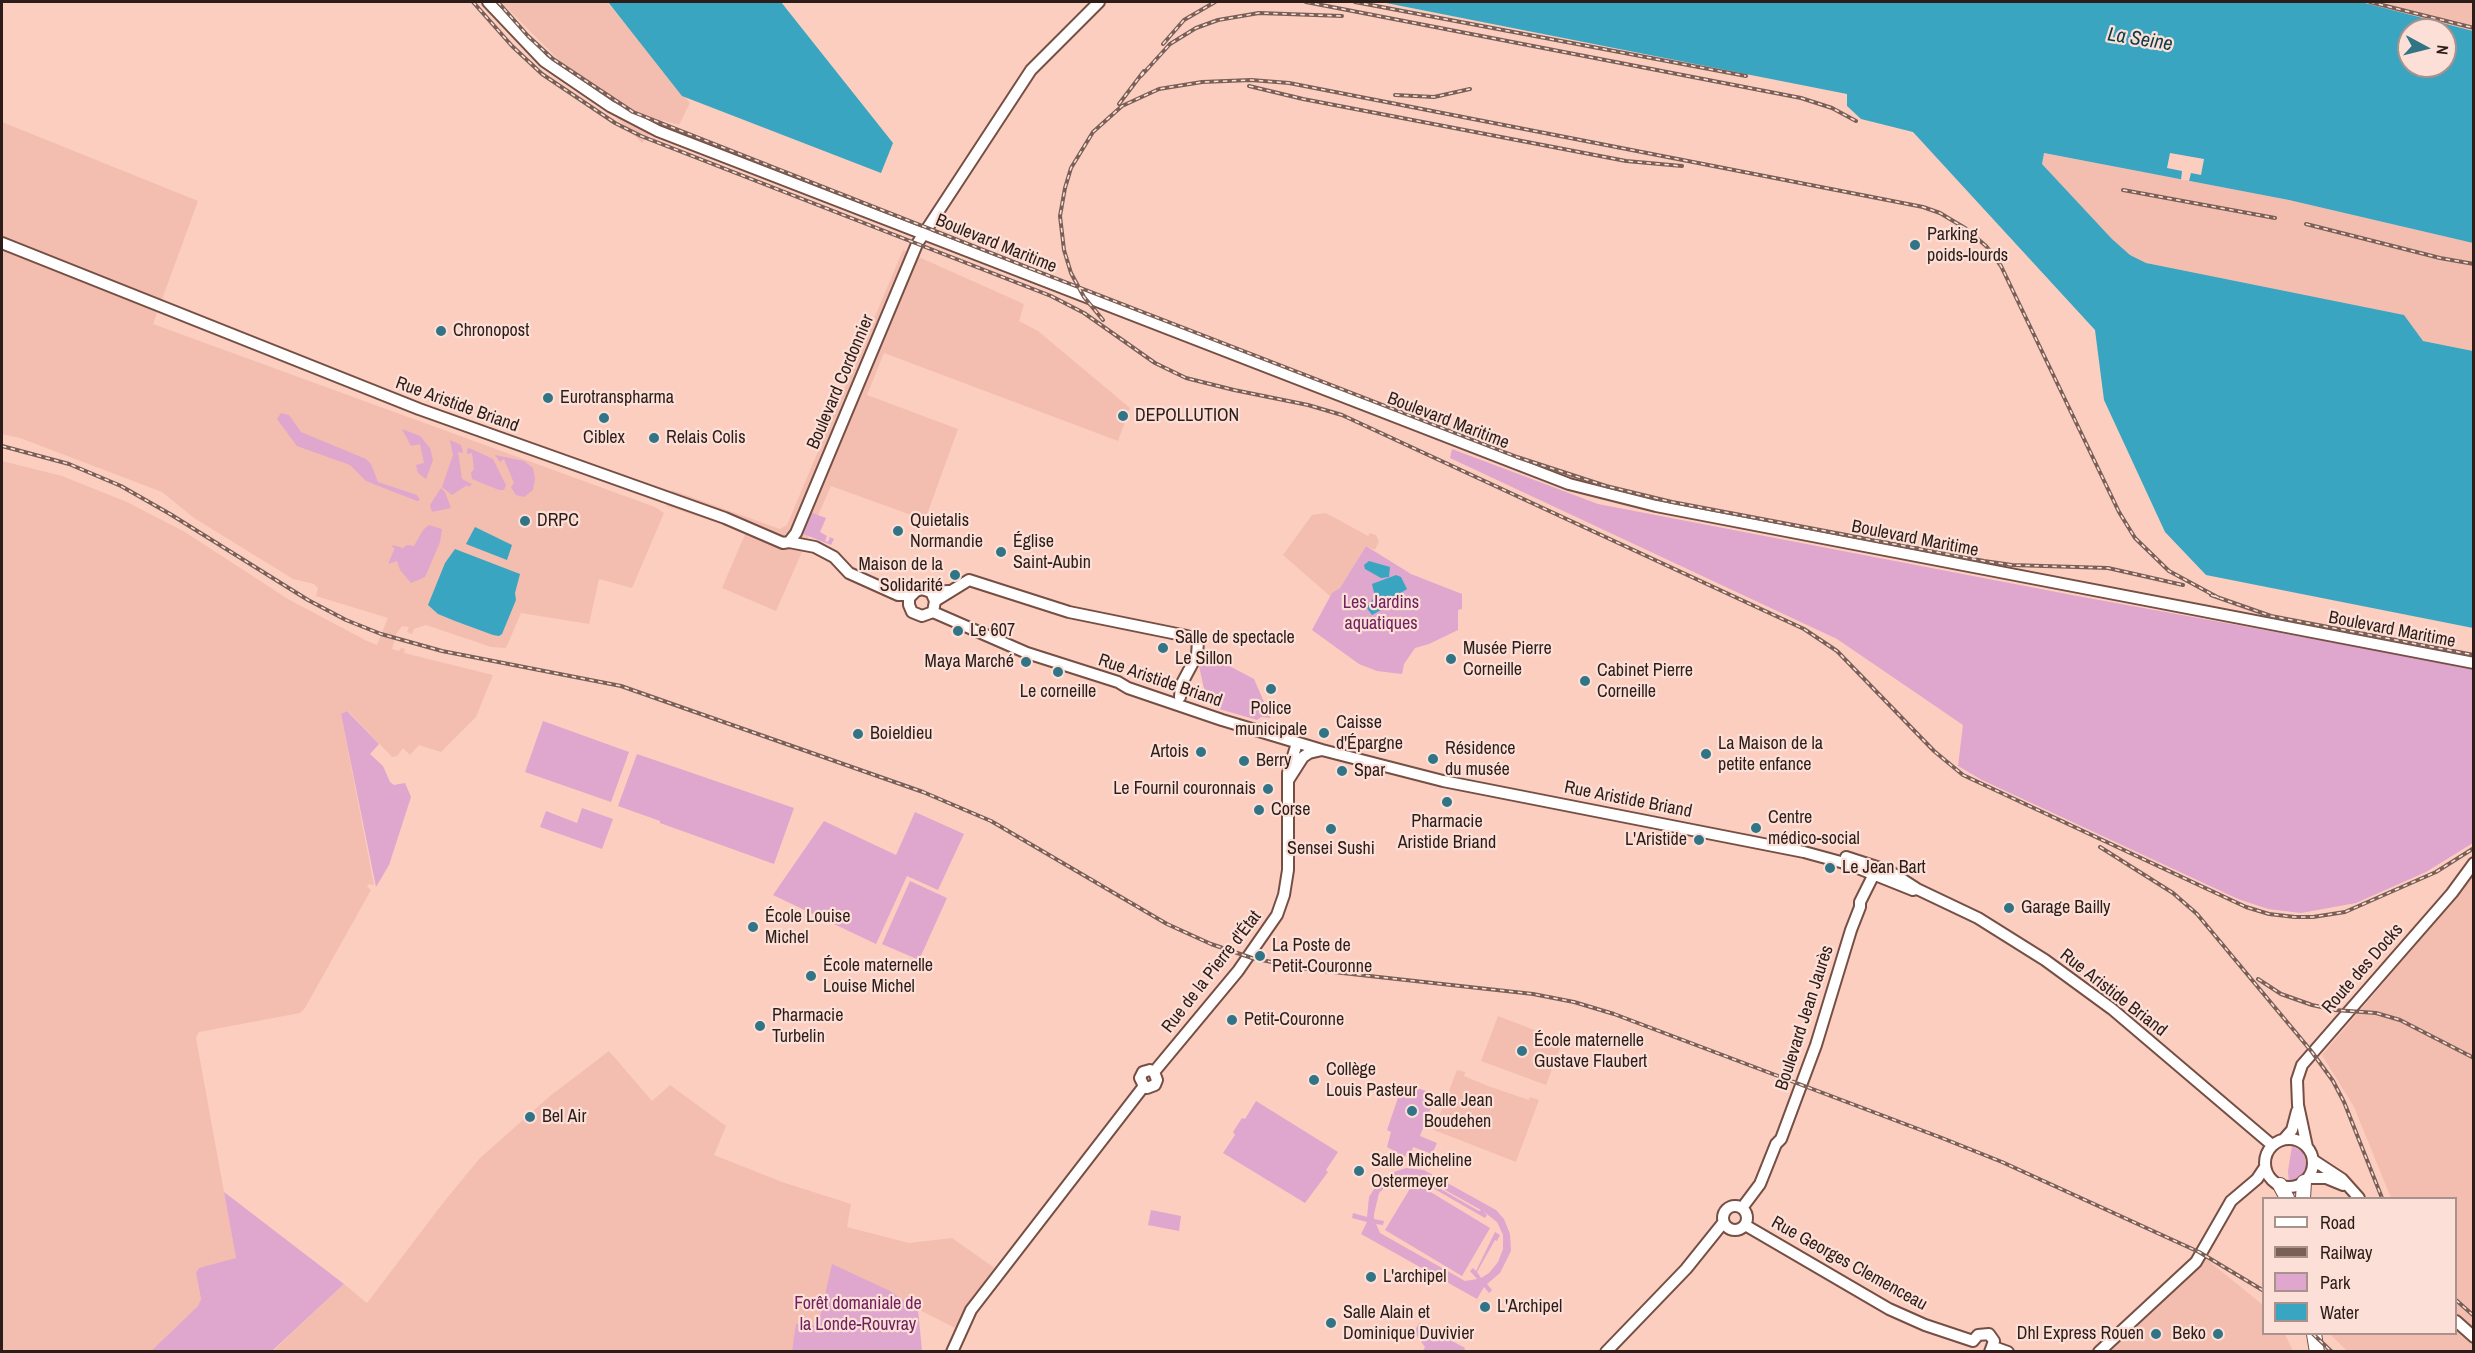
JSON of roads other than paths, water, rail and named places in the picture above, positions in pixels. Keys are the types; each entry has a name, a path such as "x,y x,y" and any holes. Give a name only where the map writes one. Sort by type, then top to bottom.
{"highway":[{"path":"2303,1197 2306,1180"},
{"path":"2277,1184 2287,1197"},
{"path":"2315,1352 2318,1335"},
{"path":"2318,1335 2325,1352"}],"street":[{"name":"Boulevard Maritime","path":"488,2 544,61 630,118 658,131 1509,462 1596,492 1667,508 2474,663"},
{"name":"Boulevard Cordonnier","path":"789,542 796,532 913,253 1031,70 1099,2"},
{"name":"Rue Aristide Briand","path":"2,243 419,409 725,518 783,543 789,542 825,551 849,573 910,600"},
{"path":"933,602 922,589 910,600 916,615 928,615 933,602 969,580 1069,612 1187,636 1198,641 1196,660 1181,686 1180,697 1190,708"},
{"name":"Rue Aristide Briand","path":"933,602 1027,654 1118,682 1161,699 1300,744 1443,781 1804,852 1874,874"},
{"path":"1161,699 1180,697"},
{"name":"Rue de la Pierre d'État","path":"1290,779 1288,772 1300,744"},
{"name":"Rue de la Pierre d'État","path":"952,1352 971,1310 1144,1086 1140,1078 1143,1072 1150,1070 1154,1072 1238,971 1276,915 1284,895 1288,870 1286,798 1290,779 1303,757 1322,750"},
{"name":"Rue Aristide Briand","path":"1804,852 1828,852 1868,864 1888,876 1978,918 2069,977 2112,1009 2272,1145"},
{"name":"Route des Docks","path":"2298,1105 2297,1080 2306,1060 2452,893 2474,863"},
{"path":"1868,864 1874,874 1870,887"},
{"path":"1857,868 1870,887"},
{"path":"1874,874 1888,876"},
{"path":"1870,887 1888,876"},
{"name":"Boulevard Jean Jaurès","path":"1744,1210 1760,1184 1776,1144 1781,1139 1809,1067 1851,930 1870,887"},
{"path":"2099,1352 2196,1262 2226,1208 2265,1167 2266,1155 2272,1145 2284,1139 2292,1130 2298,1105"},
{"path":"2298,1105 2307,1147 2313,1160 2342,1179 2358,1197"},
{"path":"2284,1139 2297,1140 2307,1147"},
{"path":"2306,1180 2313,1160"},
{"path":"2265,1167 2277,1184"},
{"path":"2247,1188 2277,1184 2293,1187 2306,1180 2326,1178 2352,1189"},
{"path":"1732,1206 1744,1210 1745,1225 1739,1230 1728,1226 1724,1213 1727,1209 1732,1206"},
{"name":"Rue Georges Clemenceau","path":"1745,1225 1889,1310 1975,1346 1978,1335 1986,1333 1992,1337 1992,1349 2008,1352"},
{"path":"1606,1352 1728,1226"},
{"path":"2457,1322 2474,1337"}],"water":[{"path":"608,2 781,2 893,143 881,173 682,96"},
{"name":"La Seine","path":"1381,2 2361,2 2423,18 2397,18 2397,78 2457,78 2457,27 2473,31 2473,243 2289,200 2044,153 2042,164 2112,239 2130,255 2146,263 2404,315 2423,341 2473,351 2473,628 2206,575 2165,532 2104,400 2095,330 1913,132 1861,119 1847,106 1847,94"},
{"path":"475,527 512,545 507,560 466,544"},
{"path":"455,549 520,574 515,593 516,600 502,634 499,636 438,614 428,605 445,563"},
{"path":"1369,561 1390,567 1389,577 1381,578 1365,569 1364,565"},
{"path":"1396,575 1401,577 1407,589 1396,596 1388,606 1372,615 1366,607 1375,597 1372,584"}],"railway":[{"path":"473,2 512,46 542,74 615,123 641,136 1051,296 1084,313 1155,363 1186,378 1308,405 1342,415 1804,629 1837,651 1934,751 1963,775 2246,907 2269,914 2295,917 2345,912 2436,872 2474,848"},
{"path":"498,2 528,36 553,59 633,112 1037,271"},
{"path":"1163,44 1184,20 1215,2"},
{"path":"1306,2 1801,98 1832,108 1856,121"},
{"path":"1355,2 1746,76"},
{"path":"2370,2 2474,28"},
{"path":"1141,76 1170,44 1196,28 1218,20 1259,13 1342,16"},
{"path":"1119,104 1144,71"},
{"path":"1103,320 1084,297 1071,273 1064,250 1060,216 1071,168 1093,132 1122,106 1159,89 1202,82 1251,80 1289,83 1923,207 1940,213 1965,228 1986,246 2001,266 2119,512 2135,538 2169,571 2219,598"},
{"path":"1249,86 1303,99 1626,161 1682,166"},
{"path":"1395,95 1434,97 1470,89"},
{"path":"2123,190 2275,218"},
{"path":"2306,224 2440,258 2474,264"},
{"path":"1029,268 1517,457 1606,486 1672,502 1984,561 2012,565 2108,568 2183,585"},
{"path":"2,446 69,464 121,486 308,600 346,620 381,634 442,651 621,686 923,792 991,821 1167,924 1211,944 1252,958 1306,969 1533,994 1574,1002 1614,1014 2002,1162 2199,1252 2262,1290"},
{"path":"2211,595 2271,616 2474,655"},
{"path":"2100,847 2173,893 2197,914 2312,1052 2333,1081 2344,1102 2382,1197"},
{"path":"2258,979 2281,994 2312,1005 2335,1010 2376,1013 2400,1020 2474,1058"},
{"path":"2457,1301 2474,1316"},
{"path":"2314,1335 2332,1352"}],"place":[{"name":"Parking poids-lourds","path":"1915,245"},
{"name":"Chronopost","path":"441,331"},
{"name":"Eurotranspharma","path":"548,398"},
{"name":"DEPOLLUTION","path":"1123,416"},
{"name":"Ciblex","path":"604,418"},
{"name":"Relais Colis","path":"654,438"},
{"name":"DRPC","path":"525,521"},
{"name":"Quietalis Normandie","path":"898,531"},
{"name":"Église Saint-Aubin","path":"1001,552"},
{"name":"Maison de la Solidarité","path":"955,575"},
{"name":"Le 607","path":"958,631"},
{"name":"Salle de spectacle Le Sillon","path":"1163,648"},
{"name":"Musée Pierre Corneille","path":"1451,659"},
{"name":"Maya Marché","path":"1026,662"},
{"name":"Le corneille","path":"1058,672"},
{"name":"Cabinet Pierre Corneille","path":"1585,681"},
{"name":"Police municipale","path":"1271,689"},
{"name":"Caisse d'Épargne","path":"1324,733"},
{"name":"Boieldieu","path":"858,734"},
{"name":"Artois","path":"1201,752"},
{"name":"La Maison de la petite enfance","path":"1706,754"},
{"name":"Résidence du musée","path":"1433,759"},
{"name":"Berry","path":"1244,761"},
{"name":"Spar","path":"1342,771"},
{"name":"Le Fournil couronnais","path":"1268,789"},
{"name":"Pharmacie Aristide Briand","path":"1447,802"},
{"name":"Corse","path":"1259,810"},
{"name":"Centre médico-social","path":"1756,828"},
{"name":"Sensei Sushi","path":"1331,829"},
{"name":"L'Aristide","path":"1699,840"},
{"name":"Le Jean Bart","path":"1830,868"},
{"name":"Garage Bailly","path":"2009,908"},
{"name":"École Louise Michel","path":"753,927"},
{"name":"La Poste de Petit-Couronne","path":"1260,956"},
{"name":"École maternelle Louise Michel","path":"811,976"},
{"name":"Petit-Couronne","path":"1232,1020"},
{"name":"Pharmacie Turbelin","path":"760,1026"},
{"name":"École maternelle Gustave Flaubert","path":"1522,1051"},
{"name":"Collège Louis Pasteur","path":"1314,1080"},
{"name":"Salle Jean Boudehen","path":"1412,1111"},
{"name":"Bel Air","path":"530,1117"},
{"name":"Salle Micheline Ostermeyer","path":"1359,1171"},
{"name":"L'archipel","path":"1371,1277"},
{"name":"L'Archipel","path":"1485,1307"},
{"name":"Salle Alain et Dominique Duvivier","path":"1331,1323"},
{"name":"Dhl Express Rouen","path":"2156,1334"},
{"name":"Beko","path":"2218,1334"}],"park label":[{"name":"Les Jardins aquatiques","path":"1381,613"},
{"name":"Forêt domaniale de la Londe-Rouvray","path":"858,1314"}]}
